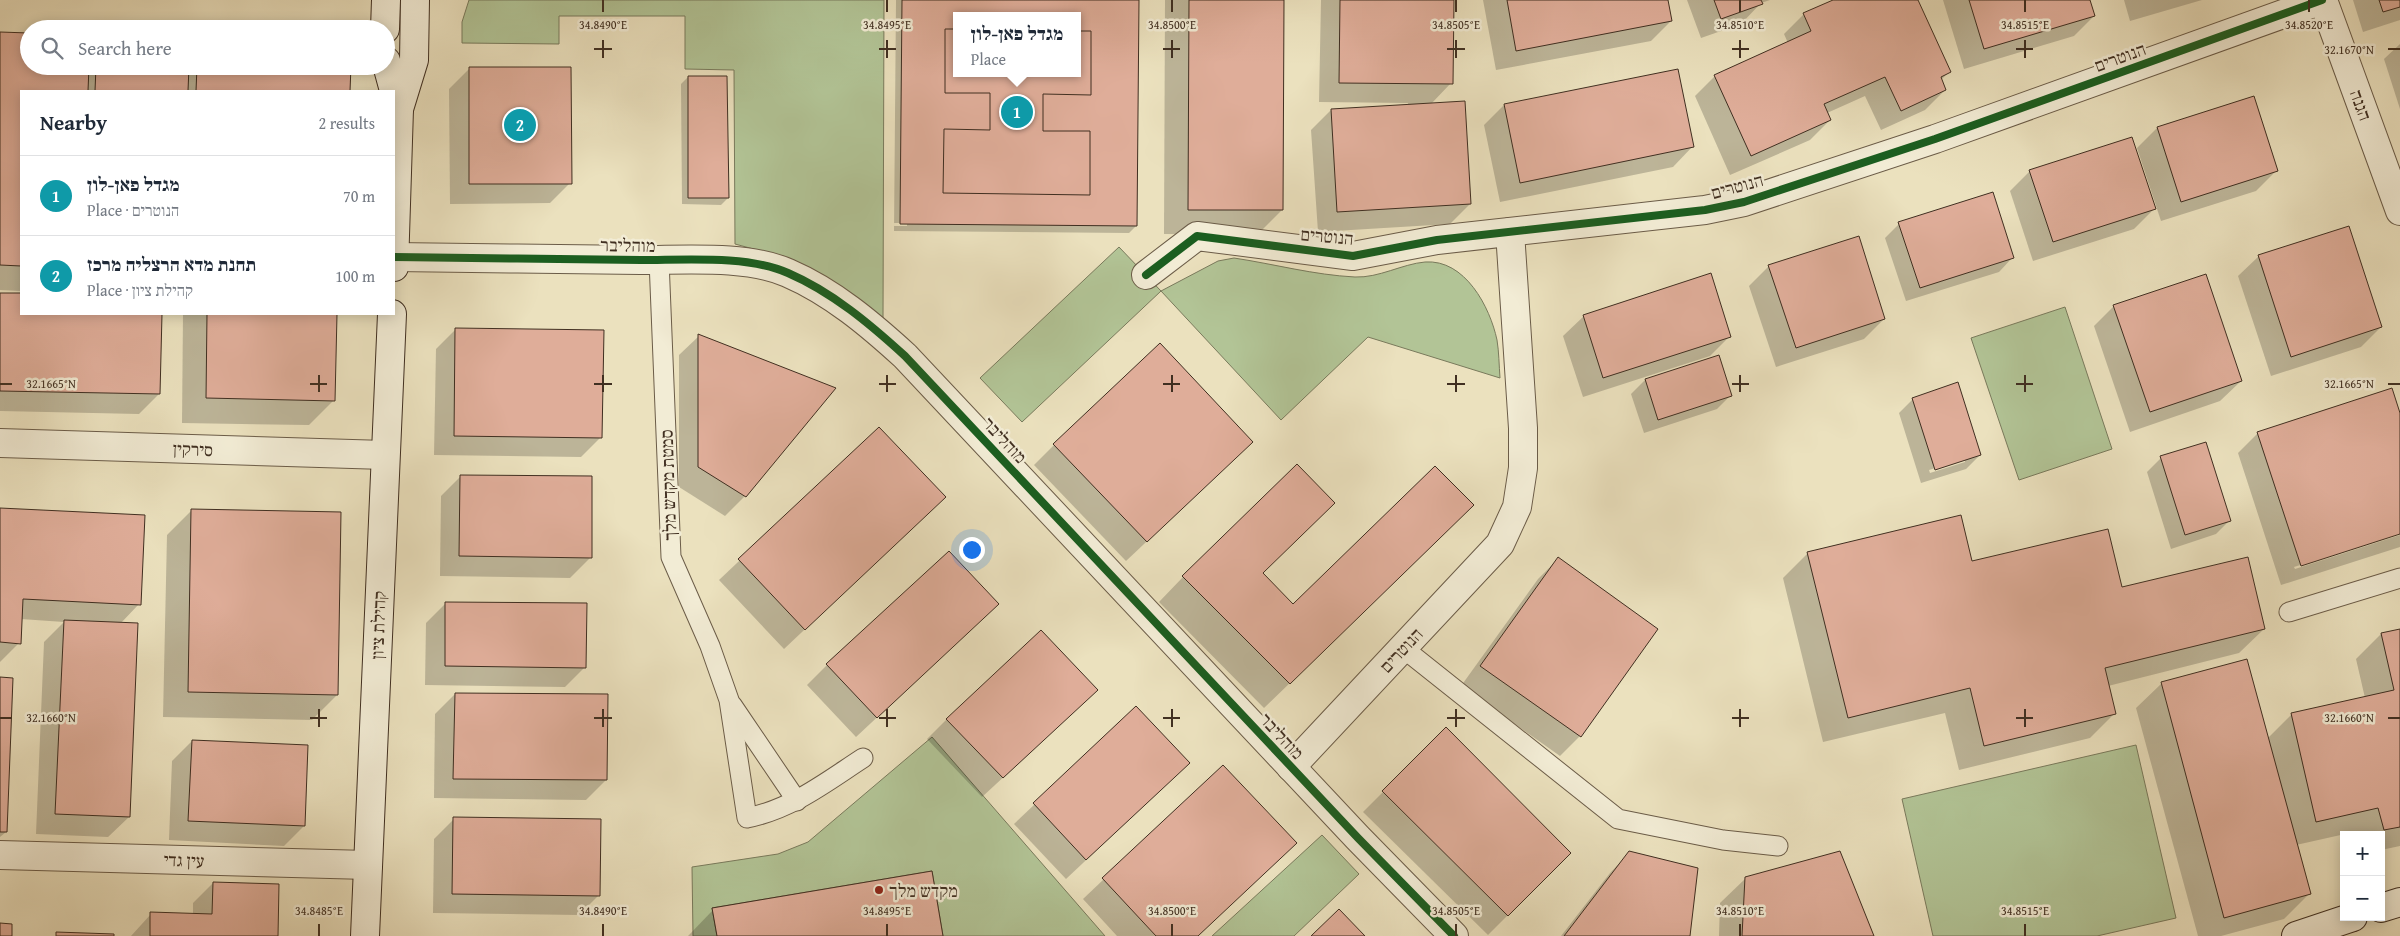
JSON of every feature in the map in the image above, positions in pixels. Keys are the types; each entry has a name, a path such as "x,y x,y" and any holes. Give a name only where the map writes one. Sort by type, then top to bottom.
{"street":[{"path":"385,20 386,0"},
{"path":"395,227 399,109 414,60 415,0"},
{"name":"הגנה","path":"2322,0 2400,211"},
{"name":"הנוטרים","path":"1146,275 1197,236 1352,256 1437,240 1705,210 1744,202 1935,139 2322,0"},
{"path":"390,75 394,90"},
{"path":"395,94 399,109"},
{"name":"הנוטרים","path":"1290,767 1500,544 1517,506 1522,468 1523,428 1510,232"},
{"name":"מוהליבר","path":"395,256 659,260 731,262 759,265 787,272 863,319 905,356 1290,767 1454,936"},
{"name":"קהילת ציון","path":"365,936 392,315"},
{"name":"סירקין","path":"0,443 385,455"},
{"name":"עין גדי","path":"0,855 368,865"},
{"path":"2385,907 2400,902"},
{"path":"2296,936 2341,921"}],"lane":[{"name":"סמטת מקדש מלך","path":"659,260 671,557 710,646 729,700 747,818 769,814 797,801 863,758"},
{"path":"2289,612 2400,578"},
{"path":"1402,648 1618,819 1723,840 1778,846"},
{"name":"סמטת מקדש מלך","path":"729,700 797,801"}],"green space":[{"path":"469,0 884,0 883,321 794,260 735,244 734,70 685,69 685,16 559,16 559,44 462,43 462,22"},
{"path":"1119,247 1161,291 1022,422 980,378"},
{"path":"1234,258 1309,272 1355,277 1373,275 1416,263 1439,263 1452,268 1464,277 1482,300 1494,327 1497,340 1500,378 1368,337 1281,420 1161,291 1218,261"},
{"path":"2065,307 2112,449 2019,480 1971,338"},
{"path":"932,737 1105,936 943,936 932,871 712,908 717,936 693,936 692,867 778,854 808,842"},
{"path":"2136,745 2176,918 2097,936 1933,936 1902,799"},
{"path":"1322,835 1359,874 1294,936 1212,936"}],"building":[{"path":"902,0 1139,0 1137,226 900,224"},
{"path":"1189,0 1284,0 1283,210 1188,210"},
{"path":"1340,0 1454,0 1453,84 1339,83"},
{"path":"1507,0 1668,0 1672,21 1516,51"},
{"path":"1714,0 1761,0 1763,4 1721,19"},
{"path":"1833,0 1918,0 1951,72 1941,77 1946,90 1901,111 1885,77 1824,104 1831,120 1751,156 1714,75 1811,31 1803,13"},
{"path":"1969,0 2090,0 2095,16 1984,49"},
{"path":"2379,0 2400,0 2400,7 2383,12"},
{"path":"945,29 953,29 953,77 1081,77 1081,31 1091,31 1091,95 1043,94 1043,131 1090,131 1090,195 943,193 944,129 990,130 990,93 945,93"},
{"path":"0,32 20,33 20,75 89,75 88,90 20,90 20,266 0,265"},
{"path":"469,67 571,67 572,184 469,184"},
{"path":"1678,69 1694,147 1520,183 1504,104"},
{"path":"96,75 189,75 188,90 95,90"},
{"path":"197,75 351,75 350,90 196,90"},
{"path":"688,76 727,76 729,198 688,198"},
{"path":"2254,96 2278,171 2181,202 2157,127"},
{"path":"1465,101 1471,204 1337,212 1331,109"},
{"path":"2132,137 2156,209 2053,242 2029,170"},
{"path":"1993,192 2014,258 1920,288 1898,222"},
{"path":"2349,226 2382,327 2291,357 2258,255"},
{"path":"1859,236 1885,319 1796,348 1768,265"},
{"path":"1711,273 1731,337 1603,378 1583,315"},
{"path":"2206,274 2242,381 2150,412 2113,305"},
{"path":"0,293 20,293 20,315 162,315 160,394 0,391"},
{"path":"207,315 337,315 335,401 206,398"},
{"path":"455,328 604,330 602,438 454,436"},
{"path":"698,334 836,388 746,497 698,467"},
{"path":"1160,343 1253,442 1147,542 1053,444"},
{"path":"1719,355 1732,396 1658,420 1645,379"},
{"path":"1958,382 1981,455 1935,470 1912,398"},
{"path":"2392,388 2400,413 2400,534 2301,566 2257,432"},
{"path":"879,427 946,497 805,630 738,559"},
{"path":"2206,442 2231,521 2185,535 2160,456"},
{"path":"1297,464 1335,503 1263,573 1293,604 1435,466 1474,505 1290,684 1182,576"},
{"path":"460,475 592,476 592,558 459,556"},
{"path":"0,508 145,515 141,605 23,599 21,644 0,642"},
{"path":"191,509 341,512 338,695 188,692"},
{"path":"1961,515 1972,561 2108,529 2122,587 2248,557 2265,629 2105,668 2116,714 1984,746 1970,688 1848,718 1807,552"},
{"path":"949,551 999,604 877,718 826,664"},
{"path":"1558,557 1658,629 1581,737 1480,666"},
{"path":"445,602 587,603 586,668 445,666"},
{"path":"64,620 138,623 130,817 55,814"},
{"path":"2400,629 2400,827 2384,830 2378,808 2316,822 2291,713 2394,690 2381,633"},
{"path":"1041,630 1098,690 1003,778 946,719"},
{"path":"2247,659 2311,894 2224,918 2161,682"},
{"path":"0,677 13,678 7,832 0,832"},
{"path":"455,693 608,694 607,780 453,779"},
{"path":"1136,706 1190,763 1086,860 1033,803"},
{"path":"1446,727 1571,853 1508,916 1382,791"},
{"path":"192,740 308,745 305,826 188,821"},
{"path":"1223,765 1297,843 1198,936 1156,936 1102,878"},
{"path":"453,817 601,819 600,896 452,894"},
{"path":"1629,851 1698,868 1690,936 1564,936"},
{"path":"1840,851 1874,936 1742,936 1745,877"},
{"name":"מקדש מלך","path":"932,871 943,936 717,936 712,908"},
{"path":"213,882 279,884 278,936 150,936 150,912 212,914"},
{"path":"1339,909 1365,936 1311,936"},
{"path":"0,923 12,924 12,936 0,936"},
{"path":"56,932 114,934 114,936 56,936"}],"cycle path":[{"path":"1146,275 1197,236 1353,256 1437,240 1705,210 1744,202 1935,139 2322,0"},
{"path":"395,257 696,259 736,261 772,267 820,289 878,332 905,356 1358,838 1454,936"}],"place":[{"name":"מגדל פאן-לון","path":"1017,112"},
{"name":"תחנת מדא הרצליה מרכז","path":"520,125"},
{"name":"מקדש מלך","path":"879,890"}]}
